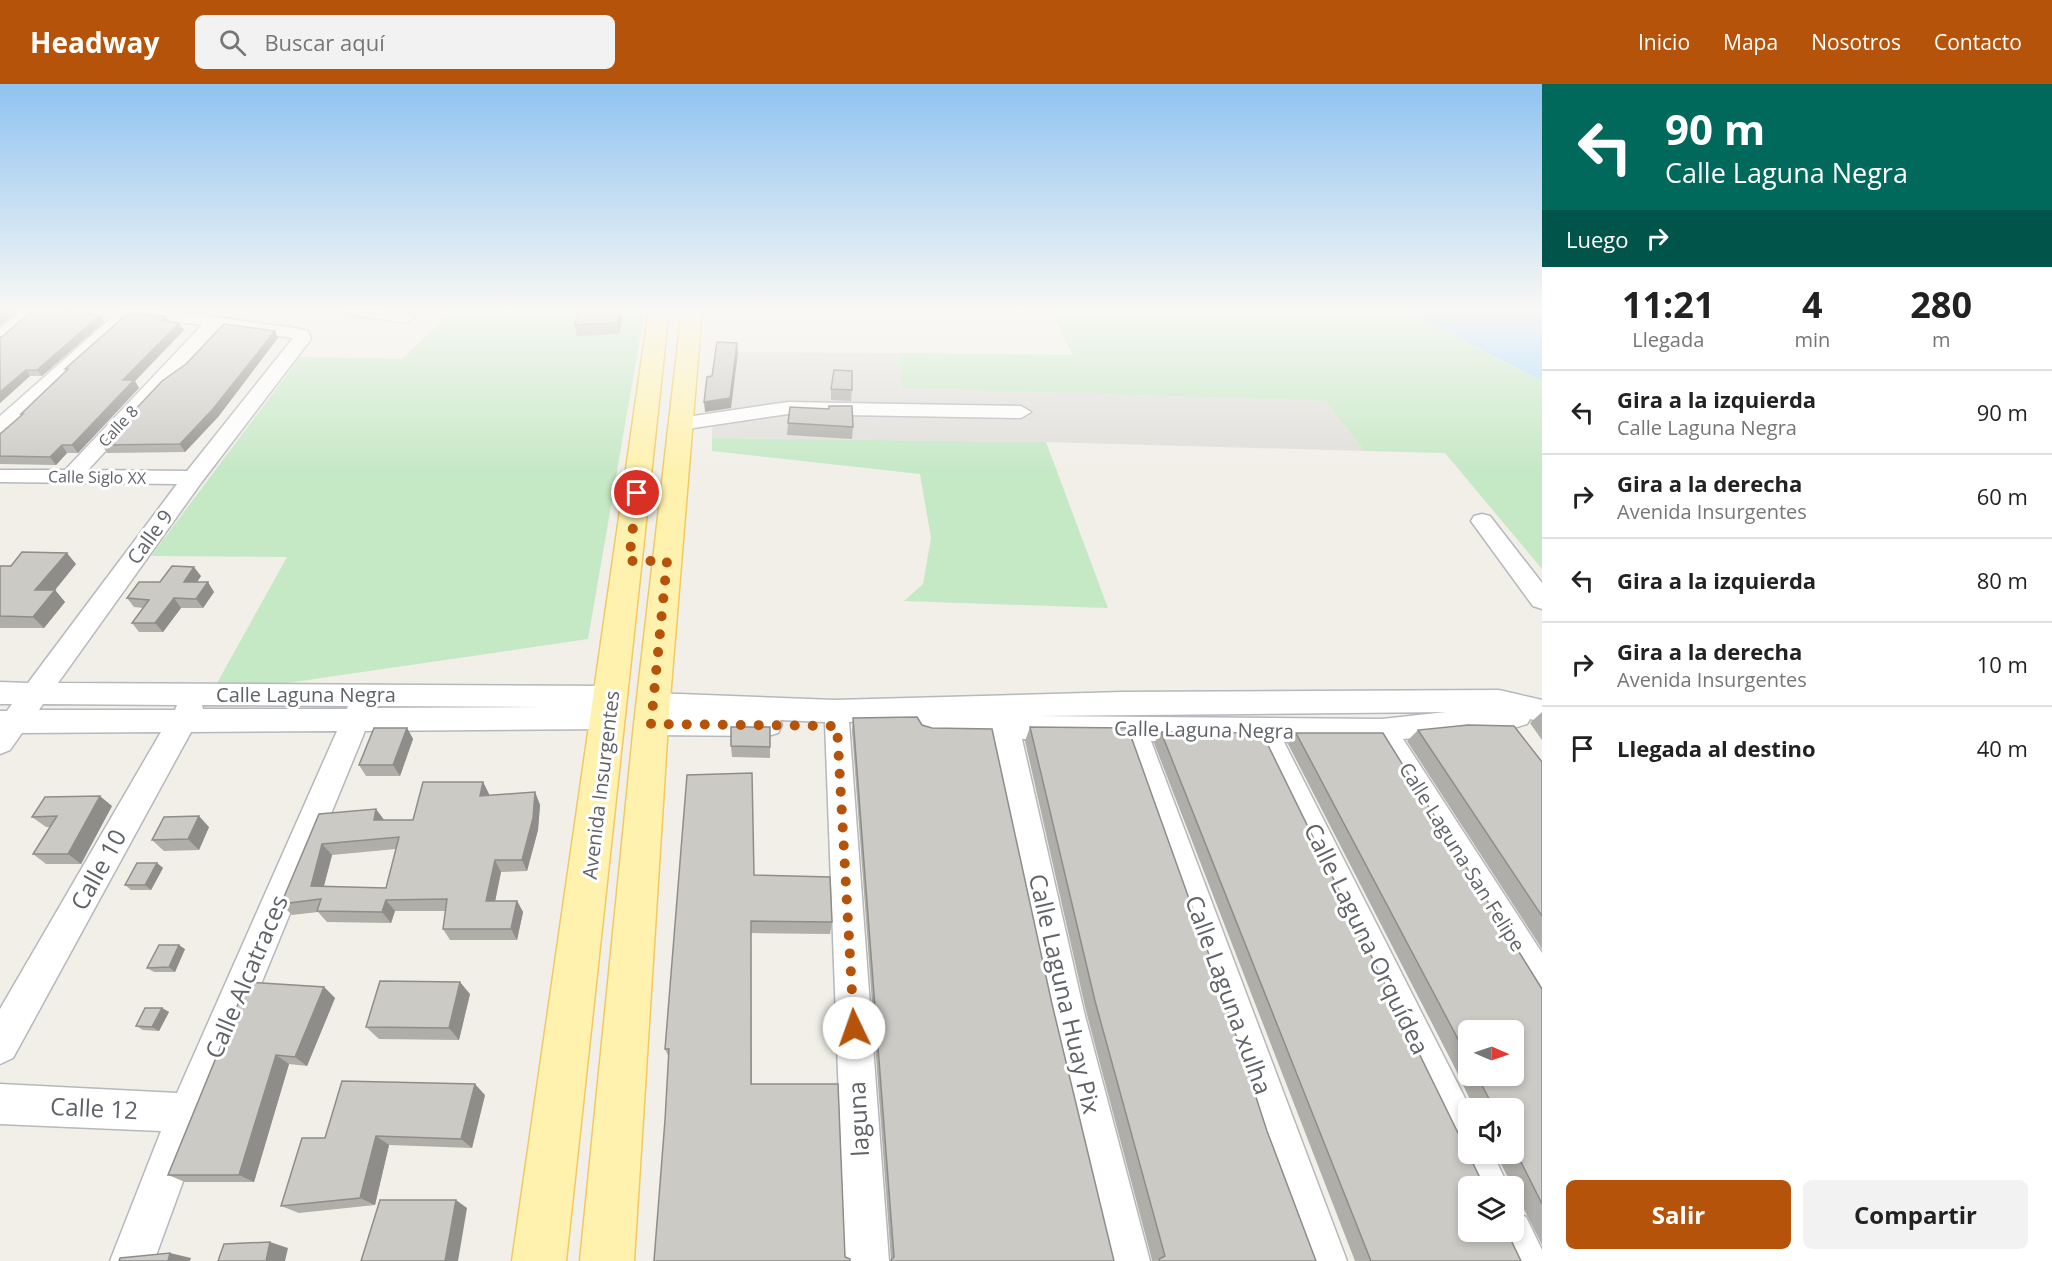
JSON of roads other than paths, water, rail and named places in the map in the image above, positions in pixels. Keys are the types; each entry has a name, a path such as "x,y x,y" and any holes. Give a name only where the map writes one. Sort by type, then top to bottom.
{"main road":[{"name":"Avenida Insurgentes","path":"539,1261 611,708 652,364"},
{"path":"608,1261 652,714 686,364"},
{"path":"645,425 680,424"},
{"path":"629,561 667,561"}],"street":[{"path":"0,427 67,364"},
{"name":"Calle 8","path":"71,476 176,364"},
{"name":"Calle 9","path":"5,728 36,693 194,478 283,364"},
{"path":"680,424 788,408 1022,412"},
{"name":"Calle Siglo XX","path":"0,476 194,478"},
{"path":"1482,521 1542,600"},
{"name":"Calle Laguna Negra","path":"0,693 36,693 190,708 611,708"},
{"name":"Calle Laguna Negra","path":"652,714 1122,703 1499,701 1540,710"},
{"name":"Calle Laguna Negra","path":"5,728 190,708"},
{"name":"Calle 10","path":"0,1045 190,708"},
{"name":"Calle Alcatraces","path":"132,1261 188,1113 362,708"},
{"name":"Calle Laguna Negra","path":"652,714 837,726 1264,731 1382,730 1507,718 1540,710"},
{"path":"1507,718 1528,746"},
{"name":"laguna","path":"837,726 867,1261"},
{"name":"Calle Laguna Huay Pix","path":"1005,727 1066,1012 1128,1261"},
{"name":"Calle Laguna xulha","path":"1132,728 1325,1261"},
{"name":"Calle Laguna San Felipe","path":"1382,730 1542,985"},
{"name":"Calle Laguna Orquídea","path":"1264,731 1458,1126"},
{"name":"Calle 12","path":"0,1104 188,1113"},
{"path":"1516,1242 1525,1261"}],"water":[{"path":"1509,364 1542,364 1542,381"}]}
